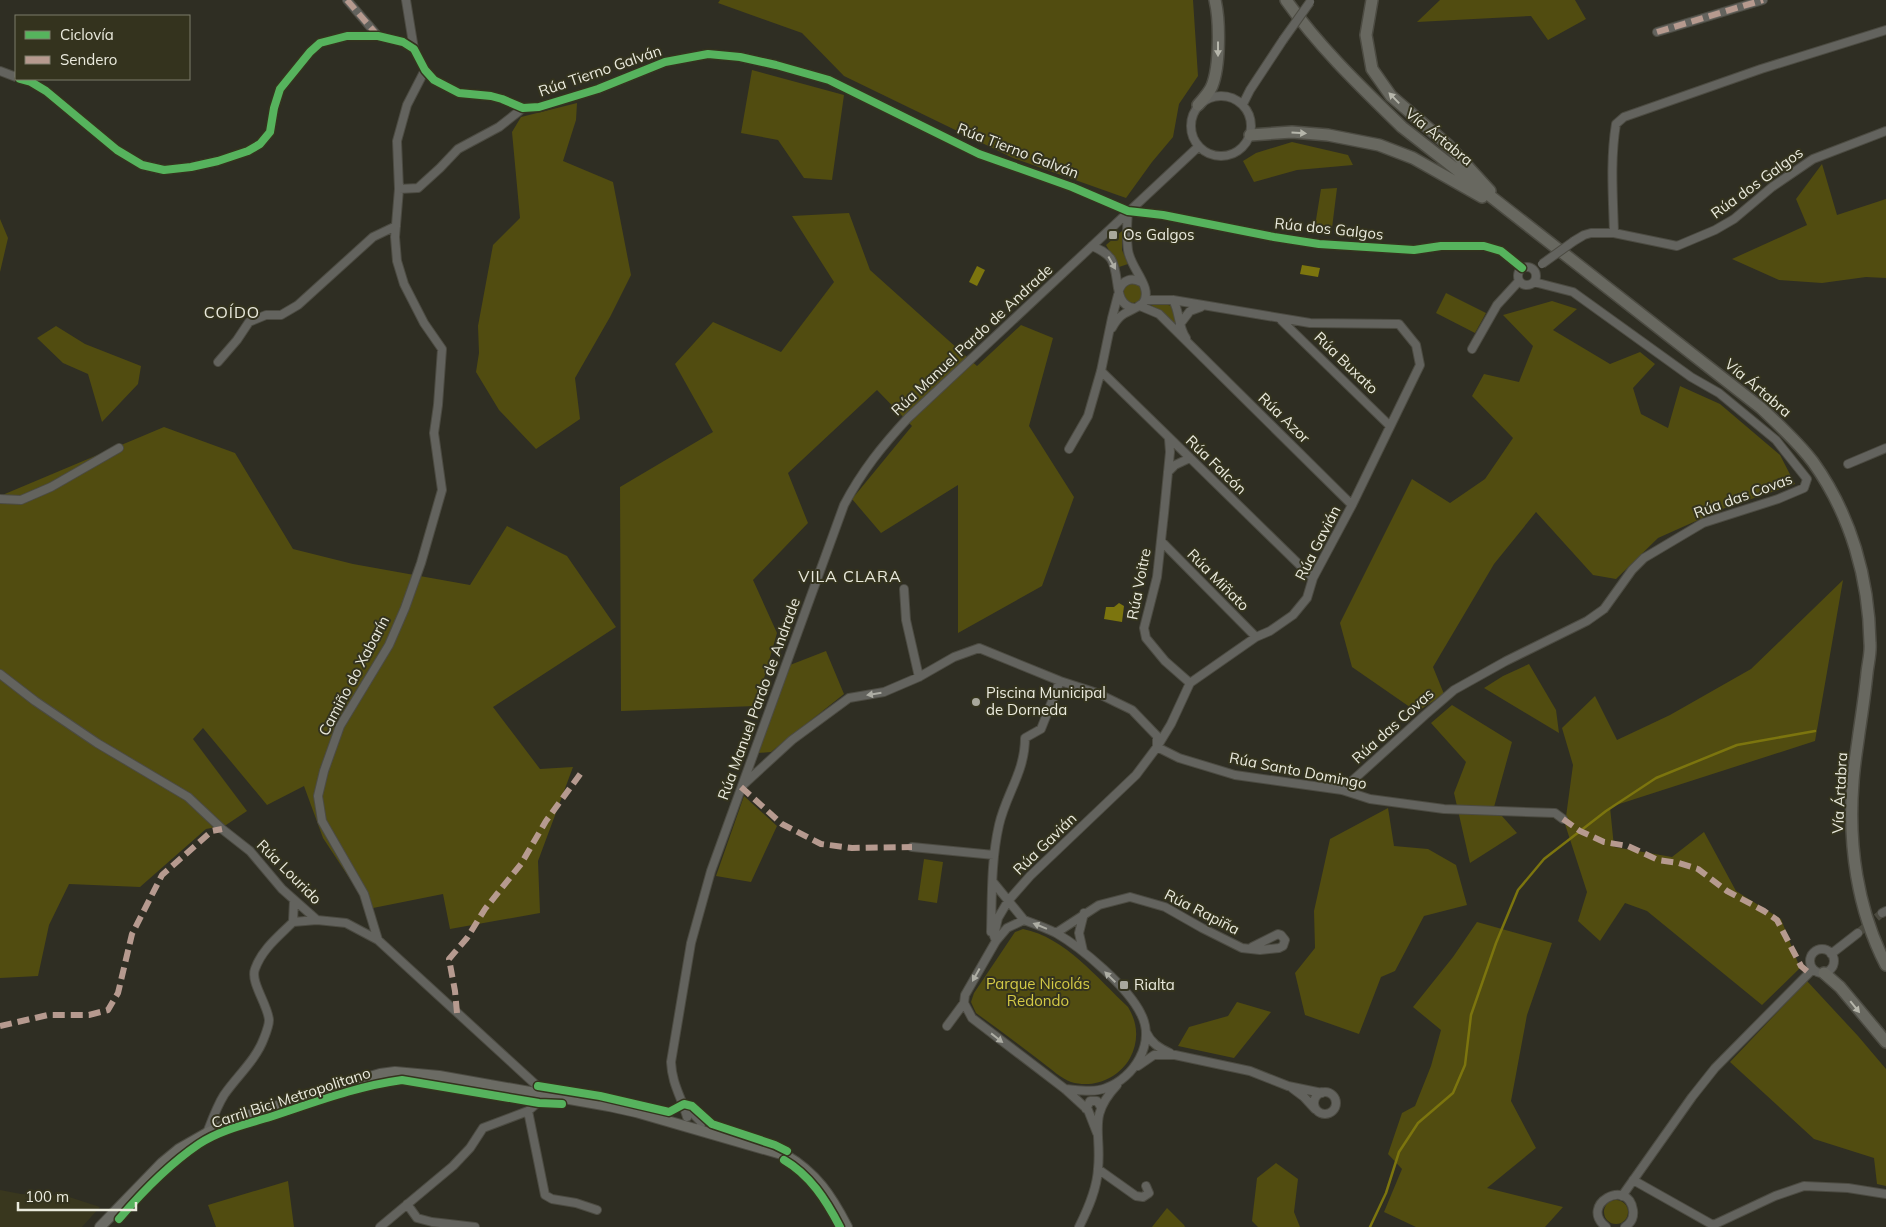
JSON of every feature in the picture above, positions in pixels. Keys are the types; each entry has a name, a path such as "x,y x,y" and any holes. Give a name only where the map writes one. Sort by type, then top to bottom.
{"highway":[{"path":"1198,105 1211,88 1216,75 1218,51 1215,0"},
{"name":"Vía Ártabra","path":"1286,0 1323,46 1395,120 1502,207 1761,408 1786,431 1812,462 1835,497 1850,530 1867,597 1870,644 1853,781 1851,832 1856,876 1866,915 1886,965"},
{"path":"1372,0 1366,35 1372,69 1391,96 1448,145 1483,181 1502,207"},
{"path":"1250,135 1292,132 1328,135 1379,144 1414,158 1469,191 1502,207"},
{"path":"1819,971 1840,987 1886,1042"}],"main road":[{"path":"100,1227 162,1163 179,1149 206,1133 238,1119 329,1088 380,1074 395,1072 431,1075 685,1121 700,1130 785,1155 801,1164 827,1192 847,1227"}],"street":[{"path":"348,0 378,36"},
{"name":"Rúa Tierno Galván","path":"406,0 414,49 425,70 434,80 459,93 497,97 523,108 539,107 598,89 665,62 708,54 740,57 829,80 979,154 1072,187 1128,211"},
{"path":"1657,32 1763,0"},
{"path":"1243,104 1283,40 1311,1"},
{"path":"1614,233 1612,189 1614,135 1616,124 1624,117 1761,69 1886,30"},
{"path":"24,80 46,91 117,150 142,165 164,170 191,167 248,151 260,144 270,132 274,108 280,89 310,52 320,44 347,36 378,36 403,42 414,49"},
{"name":"Camiño do Xabarín","path":"378,940 364,894 322,822 318,796 324,771 340,726 389,645 405,608 421,563 442,490 434,433 442,349 424,323 404,284 397,261 396,226 399,189 397,141 407,105 425,70"},
{"path":"0,71 15,78"},
{"path":"1220,95 1228,96 1243,104 1251,119 1250,135 1246,144 1240,150 1232,154 1214,156 1198,147 1193,139 1190,122 1198,105 1212,96 1220,95"},
{"path":"399,189 418,188 458,149 499,127 523,108"},
{"name":"Rúa dos Galgos","path":"1534,270 1584,235 1614,233 1677,246 1696,239 1734,219 1772,186 1813,159 1886,131"},
{"name":"Rúa Manuel Pardo de Andrade","path":"697,1117 684,1104 676,1090 671,1062 691,943 711,871 844,505 858,479 881,448 908,418 1198,147"},
{"path":"1110,332 1116,320 1126,311 1140,304 1146,289 1128,252 1126,229 1128,211"},
{"name":"Rúa dos Galgos","path":"1128,211 1163,215 1319,244 1414,250 1441,246 1484,246 1501,251 1522,268"},
{"path":"218,362 237,340 249,322 266,315 281,315 298,305 373,237 396,226"},
{"path":"1092,246 1104,252 1110,259 1116,272 1119,292 1125,306 1140,304"},
{"path":"1528,267 1534,270 1536,274 1534,282 1527,286 1519,281 1518,274 1522,268 1528,267"},
{"path":"1069,449 1088,416 1101,371 1121,285 1126,280 1135,279 1141,282"},
{"path":"1472,349 1497,304 1519,281"},
{"name":"Rúa das Covas","path":"1342,790 1454,690 1506,661 1587,622 1604,609 1632,570 1644,558 1703,523 1778,499 1804,488 1807,479 1776,440 1726,398 1691,377 1573,292 1534,282"},
{"name":"Rúa Gavián","path":"996,942 994,936 998,918 1008,901 1030,876 1136,775 1158,747 1190,683 1256,637 1270,631 1293,615 1306,598 1313,578 1352,505 1420,365 1416,345 1399,324 1310,323 1282,320 1170,300 1146,289"},
{"name":"Rúa Gavián","path":"1140,304 1170,300"},
{"name":"Rúa Azor","path":"1170,300 1179,310 1183,334 1196,352"},
{"name":"Rúa Azor","path":"1140,304 1158,314 1352,505"},
{"path":"1180,324 1190,311 1203,306"},
{"name":"Rúa Buxato","path":"1282,320 1390,426"},
{"name":"Rúa Falcón","path":"1101,371 1313,578"},
{"name":"Rúa Voitre","path":"1169,438 1168,472 1157,577 1144,628 1146,638 1165,661 1190,683"},
{"path":"0,500 21,500 119,448"},
{"path":"1848,464 1886,448"},
{"path":"1168,472 1175,465 1190,458"},
{"name":"Rúa Miñato","path":"1161,541 1256,637"},
{"path":"904,589 906,620 919,677"},
{"path":"741,786 792,740 849,698 884,692 978,648 1060,681 1097,693 1132,710 1157,736 1158,747"},
{"name":"Rúa Lourido","path":"0,674 89,738 188,797 222,829 250,851 282,889 317,920 346,924 378,940 547,1095"},
{"path":"992,949 994,855 999,823 1022,765 1025,752 1025,738 1041,729 1060,681"},
{"name":"Rúa Santo Domingo","path":"1158,747 1179,758 1235,774 1342,790 1370,799 1444,809 1555,813 1563,819"},
{"path":"912,847 994,855"},
{"path":"993,882 1024,920 1056,933 1083,951 1130,996 1142,1015 1149,1038 1158,1048 1174,1055 1250,1071 1288,1086 1328,1092 1334,1097 1335,1108 1325,1115 1317,1112 1304,1097 1288,1086"},
{"name":"Rúa Rapiña","path":"1056,933 1099,905 1130,897 1165,907 1242,948 1260,950 1279,948 1283,946 1285,940 1280,934 1252,948"},
{"path":"293,922 294,900"},
{"path":"1083,951 1079,933 1084,913"},
{"path":"206,1133 224,1095 264,1040 269,1021 266,1006 256,984 254,970 267,947 293,922 317,920"},
{"path":"947,1026 964,1003 965,995 996,942 1007,928 1024,920"},
{"path":"1831,954 1858,933"},
{"path":"1622,1196 1692,1097 1716,1068 1819,971 1831,969 1834,962 1831,954 1821,949 1814,952 1810,962 1819,971"},
{"path":"964,1003 972,1018 1065,1089 1086,1109 1096,1133"},
{"path":"1065,1089 1095,1090 1107,1088 1128,1075 1141,1058 1146,1031"},
{"path":"1079,1227 1095,1189 1098,1169 1096,1133 1101,1107 1108,1094 1148,1058 1154,1055 1174,1055"},
{"path":"1317,1112 1314,1107 1314,1098 1322,1092"},
{"path":"380,1227 453,1166 470,1148 483,1128 528,1111 547,1095"},
{"path":"1086,1109 1090,1101 1097,1102 1101,1107"},
{"name":"Rúa Manuel Pardo de Andrade","path":"684,1104 685,1121"},
{"path":"528,1111 545,1195 552,1199 576,1203 597,1210"},
{"path":"685,1121 691,1114 697,1117 701,1122 700,1130"},
{"path":"1098,1169 1136,1196 1143,1198 1149,1193 1146,1186"},
{"path":"1633,1180 1713,1225 1775,1196 1804,1186 1848,1188 1886,1194"},
{"path":"1604,1226 1600,1221 1598,1210 1602,1200 1612,1195 1622,1196 1631,1203 1634,1214 1629,1226"},
{"path":"407,1204 416,1221 476,1227"}],"shaded area":[{"path":"1302,265 1320,268 1318,277 1300,274"},
{"path":"977,266 985,270 977,286 969,282"},
{"path":"1119,603 1124,606 1122,622 1104,619 1106,607 1114,607"},
{"path":"0,1190 21,1194 66,1196 100,1207 82,1227 0,1227"}],"green space":[{"path":"720,0 1193,0 1198,76 1179,104 1173,137 1126,198 1013,158 844,76 802,33 718,3"},
{"path":"1440,0 1575,0 1586,19 1548,40 1531,16 1417,22"},
{"path":"752,70 844,95 832,180 804,178 778,140 741,133"},
{"path":"577,103 576,120 563,161 613,182 631,275 610,317 575,378 580,419 536,449 499,410 476,372 479,353 478,326 493,245 520,218 512,132 521,117"},
{"path":"1292,142 1348,155 1353,165 1297,170 1254,182 1243,161 1256,153"},
{"path":"1822,164 1837,215 1886,199 1886,278 1866,277 1822,283 1779,280 1732,259 1807,225 1796,199"},
{"path":"1337,188 1332,228 1315,226 1321,189"},
{"path":"849,213 870,270 977,366 1021,325 1053,338 1029,426 1074,497 1042,586 958,633 958,485 881,533 852,499 912,426 877,390 788,473 808,523 753,580 777,633 756,706 621,711 620,487 713,432 675,364 713,322 781,352 834,282 792,216"},
{"path":"0,219 8,238 0,272"},
{"path":"1122,231 1122,250 1128,264 1119,267 1106,245"},
{"path":"1129,283 1137,283 1143,289 1143,297 1137,303 1129,303 1123,297 1123,289"},
{"path":"1446,293 1486,313 1475,333 1436,313"},
{"path":"1552,301 1577,309 1553,330 1610,364 1640,352 1655,364 1633,388 1641,414 1668,428 1680,386 1720,404 1780,455 1795,484 1725,508 1658,538 1616,579 1593,575 1536,512 1494,564 1433,667 1444,694 1417,712 1352,667 1340,623 1412,479 1450,503 1485,479 1513,438 1472,396 1484,374 1519,382 1533,346 1503,315"},
{"path":"1160,303 1172,306 1177,316 1176,327 1162,312 1151,305"},
{"path":"56,326 85,344 141,366 138,384 102,422 88,374 63,363 37,338"},
{"path":"164,427 235,453 293,549 353,564 470,585 507,526 567,556 616,627 493,707 540,769 573,767 538,861 540,913 450,929 443,894 373,908 350,879 323,838 304,786 267,805 203,728 193,739 247,811 226,825 206,829 140,887 69,884 49,925 38,976 0,978 0,496"},
{"path":"1843,580 1815,741 1610,807 1614,847 1672,857 1704,832 1736,891 1781,919 1800,968 1762,1005 1647,911 1625,903 1600,941 1578,921 1587,892 1565,824 1573,765 1562,728 1595,696 1617,740 1670,715 1751,669"},
{"path":"826,651 844,694 771,752 758,753 790,665"},
{"path":"1529,664 1556,710 1559,733 1484,688 1503,676"},
{"path":"1452,705 1512,742 1494,807 1517,833 1470,863 1454,793 1466,762 1431,723"},
{"path":"744,796 777,826 751,882 716,876"},
{"path":"1388,808 1394,846 1428,849 1456,865 1467,905 1424,916 1395,971 1381,977 1359,1034 1305,1015 1295,973 1315,948 1314,911 1330,839"},
{"path":"924,859 943,862 937,903 918,900"},
{"path":"1477,922 1552,943 1527,1015 1511,1101 1536,1148 1487,1188 1563,1207 1545,1227 1416,1227 1384,1212 1402,1169 1388,1154 1402,1113 1415,1106 1431,1066 1441,1030 1413,1007 1453,957"},
{"name":"Parque Nicolás Redondo","path":"1023,929 1053,941 1067,950 1093,972 1128,1007 1134,1019 1135,1045 1130,1058 1113,1076 1097,1083 1088,1084 1068,1081 976,1013 971,1002 974,993 1015,932"},
{"path":"1807,981 1886,1069 1886,1186 1877,1184 1874,1158 1814,1139 1730,1062"},
{"path":"1237,1002 1271,1012 1234,1058 1178,1046 1189,1027 1228,1016"},
{"path":"1276,1163 1298,1179 1294,1212 1300,1227 1258,1227 1252,1221 1257,1178"},
{"path":"288,1181 294,1227 216,1227 208,1205"},
{"path":"1616,1200 1625,1203 1628,1212 1625,1221 1616,1224 1607,1221 1604,1212 1607,1203"},
{"path":"1167,1208 1184,1225 1185,1227 1152,1227"}],"waterway":[{"path":"1370,1227 1386,1193 1399,1152 1418,1123 1453,1093 1465,1065 1471,1015 1496,943 1518,890 1544,859 1606,811 1656,778 1737,745 1815,731"}],"tunnel":[{"path":"1858,933 1882,913"}],"marked path":[{"path":"347,0 378,36"},
{"path":"1657,32 1763,0"},
{"path":"457,1013 449,959 467,938 485,909 521,864 546,821 581,773"},
{"path":"741,787 782,824 821,844 852,848 912,847"},
{"path":"1563,819 1580,831 1604,842 1628,846 1658,860 1679,863 1698,869 1727,891 1777,920 1801,966 1809,973"},
{"path":"0,1026 48,1015 89,1015 108,1010 118,993 132,934 162,875 212,831 222,829"}],"cycle path":[{"path":"24,80 46,91 117,150 142,165 164,170 218,161 248,151 260,144 270,132 274,108 280,89 310,52 320,43 347,36 378,36 403,42 414,49 425,70 434,80 459,93 491,96 523,108 539,107 598,89 665,62 708,54 740,57 829,80 979,154 1072,187 1128,211 1163,215 1319,244 1414,250 1441,246 1484,246 1501,251 1522,268"},
{"name":"Carril Bici Metropolitano","path":"119,1219 166,1170 207,1139 234,1128 352,1091 402,1080 539,1103 562,1104"},
{"path":"538,1086 600,1096 669,1112 684,1104 692,1106 712,1124 775,1145 787,1151"},
{"path":"784,1160 802,1173 816,1189 840,1227"}],"place":[{"name":"Os Galgos","path":"1113,235"},
{"name":"Piscina Municipal de Dorneda","path":"976,702"},
{"name":"Rialta","path":"1124,985"}],"district":[{"name":"COÍDO","path":"232,312"},
{"name":"VILA CLARA","path":"850,576"}]}
